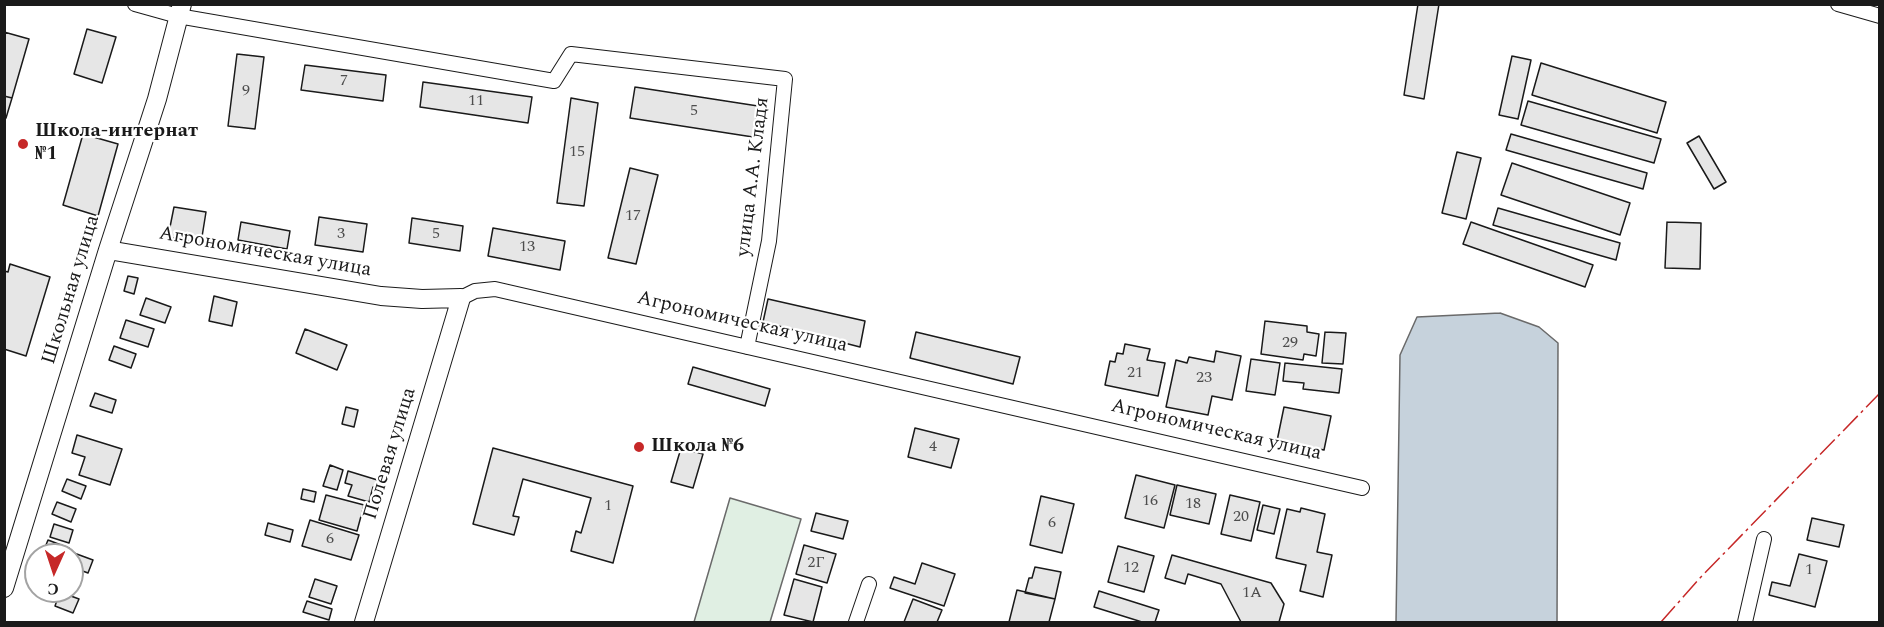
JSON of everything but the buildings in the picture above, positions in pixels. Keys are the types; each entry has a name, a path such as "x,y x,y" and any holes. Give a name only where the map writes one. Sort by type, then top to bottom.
{"street":[{"path":"135,4 180,10"},
{"path":"1838,4 1880,16"},
{"name":"улица А.А. Кладя","path":"180,10 554,81 571,54 785,79 769,241 747,347"},
{"name":"Школьная улица","path":"4,588 156,99 180,10"},
{"name":"Агрономическая улица","path":"108,250 381,296 422,299 460,298 475,291 495,289 1362,488"},
{"name":"Полевая улица","path":"364,622 460,298"},
{"path":"1745,622 1764,539"},
{"path":"856,622 869,584"}],"green space":[{"path":"730,498 801,519 770,622 694,622"}],"shaded area":[{"path":"1500,313 1539,327 1558,343 1557,622 1396,622 1400,355 1417,317"}],"power":[{"path":"1661,622 1700,578 1880,393"}],"place":[{"name":"Школа-интернат №1","path":"23,144"},
{"name":"Школа №6","path":"639,447"}]}
